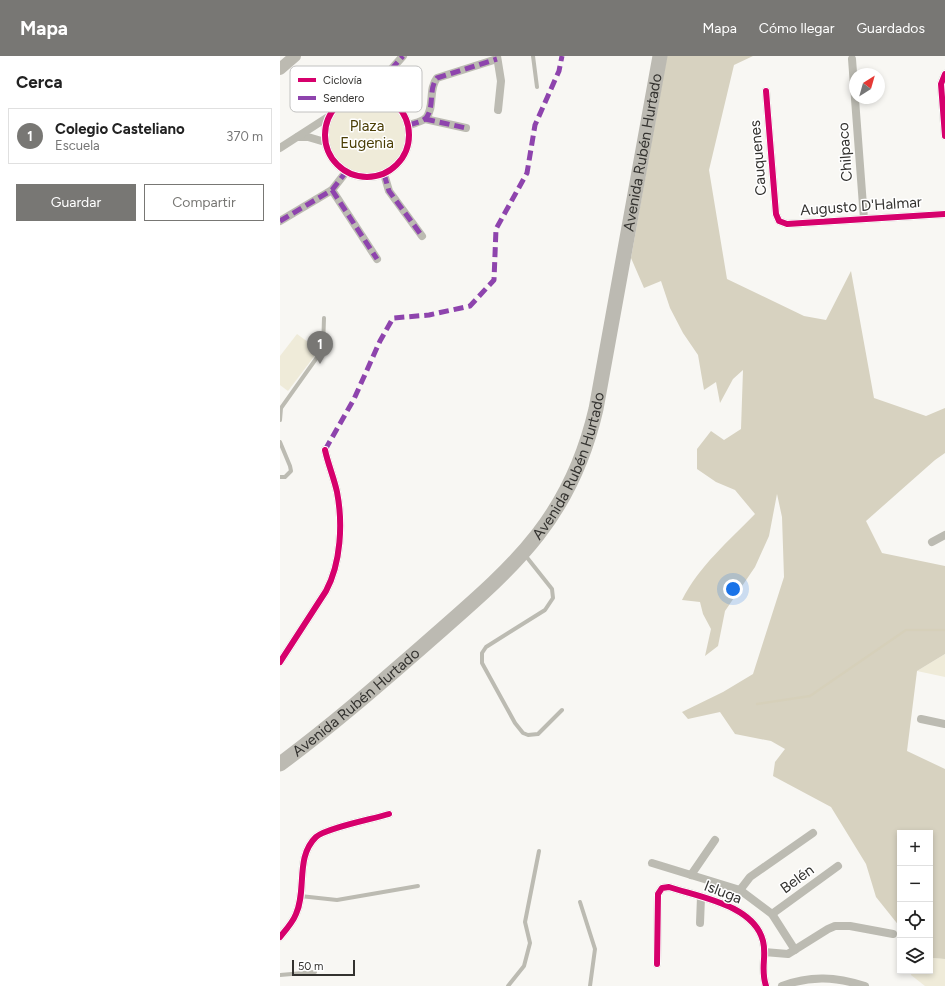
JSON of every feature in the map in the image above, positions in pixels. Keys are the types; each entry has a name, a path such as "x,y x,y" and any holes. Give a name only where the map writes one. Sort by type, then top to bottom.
{"highway":[{"name":"Avenida Rubén Hurtado","path":"280,753 332,714 492,572 514,550 535,524 558,486 578,441 587,402 650,56"},
{"name":"Avenida Rubén Hurtado","path":"280,764 356,705 488,588 524,553 542,530 566,493 580,462 589,436 602,378 660,56"}],"street":[{"path":"280,69 295,56"},
{"path":"394,66 403,56"},
{"path":"425,119 430,105 434,82 437,78 497,58 501,81 498,110"},
{"name":"Chilpaco","path":"852,59 864,219"},
{"path":"945,74 941,84 945,136"},
{"name":"Cauquenes","path":"766,91 776,214 779,221"},
{"path":"280,148 328,117 332,112"},
{"path":"328,117 325,129 325,142 332,159 346,172 358,176 371,177 384,174 395,167 403,157 408,147 410,136 409,125 403,112"},
{"path":"409,125 425,119 466,128"},
{"path":"298,137 325,142"},
{"path":"280,221 332,190 346,172"},
{"path":"384,174 389,191 422,236"},
{"path":"332,190 378,259"},
{"name":"Augusto D'Halmar","path":"779,221 787,224 945,214"},
{"path":"280,662 326,591 331,582 337,560 339,505 325,450"},
{"path":"932,542 945,535"},
{"path":"921,718 945,724"},
{"path":"280,937 296,914 300,896 303,864 309,847 316,837 328,831 389,814"},
{"path":"740,890 750,877 813,833"},
{"path":"691,875 715,840"},
{"name":"Isluga","path":"652,863 740,890 772,914 795,950"},
{"name":"Belén","path":"772,914 838,866"},
{"name":"Isluga","path":"657,964 658,894 662,888 669,886 735,910 753,922 760,932 764,952 762,975 766,986"},
{"path":"700,923 701,898"},
{"path":"764,952 781,954 795,950 817,935 835,926 850,926 893,934"},
{"path":"782,986 801,980 829,978 865,986"}],"lane":[{"path":"533,56 537,87"},
{"path":"280,420 281,408 323,349 324,318"},
{"path":"280,442 291,471 286,477 280,477"},
{"path":"524,553 552,589 553,598 545,610 486,647 482,653 482,662 515,723 523,733 528,735 538,734 562,710"},
{"path":"508,986 524,966 530,943 525,922 539,851"},
{"path":"300,896 337,900 418,886"},
{"path":"580,902 595,949 590,986"},
{"path":"280,975 315,972"}],"green space":[{"name":"Plaza Eugenia","path":"335,112 399,112 405,126 405,142 399,156 395,162 389,166 375,172 359,172 345,166 339,162 335,156 329,142 329,126"},
{"path":"297,334 319,350 288,391 280,385 280,356"},
{"path":"945,654 945,677 917,671"},
{"path":"933,958 945,959 945,986 925,986 911,975 933,974"}],"shaded area":[{"path":"667,56 753,56 734,65 709,170 727,279 804,316 826,320 851,271 874,398 926,416 945,408 945,453 935,460 866,521 882,553 945,566 945,654 917,671 907,751 945,769 945,959 933,958 933,830 897,830 897,923 876,897 866,864 831,807 773,776 775,762 785,749 771,741 735,734 720,712 688,719 682,712 723,692 753,674 784,577 782,517 777,494 769,536 755,567 725,611 718,646 705,656 711,629 703,614 700,602 682,600 697,576 706,565 755,514 735,490 716,482 697,469 697,449 711,431 724,440 741,429 743,370 733,379 720,403 716,382 704,390 698,355 683,333 670,308 661,281 644,288 631,258"}],"waterway":[{"path":"757,704 810,696 906,630 945,630"}],"marked path":[{"path":"394,66 403,56"},
{"path":"325,450 354,399 380,341 393,318 429,315 470,306 494,280 496,229 527,173 535,125 559,71 562,56"},
{"path":"409,125 426,118 429,114 434,82 437,78 497,59"},
{"path":"425,119 466,128"},
{"path":"280,221 332,190 346,172"},
{"path":"384,174 389,191 422,236"},
{"path":"332,190 377,259"}],"cycle path":[{"path":"945,74 941,84 945,136"},
{"path":"766,91 776,214 779,221 787,224 945,214"},
{"path":"332,112 325,127 325,143 328,151 337,165 343,170 359,177 375,177 391,170 397,165 406,151 409,143 409,135"},
{"path":"402,112 409,127 409,135"},
{"path":"280,662 326,591 338,556 340,530 339,504 336,487 325,450"},
{"path":"280,937 296,914 301,895 303,864 310,845 316,837 329,830 389,814"},
{"path":"657,964 658,894 662,888 669,887 724,904 749,919 758,929 763,941 764,980 766,986"}],"place":[{"name":"Colegio Casteliano","path":"320,364"}]}
